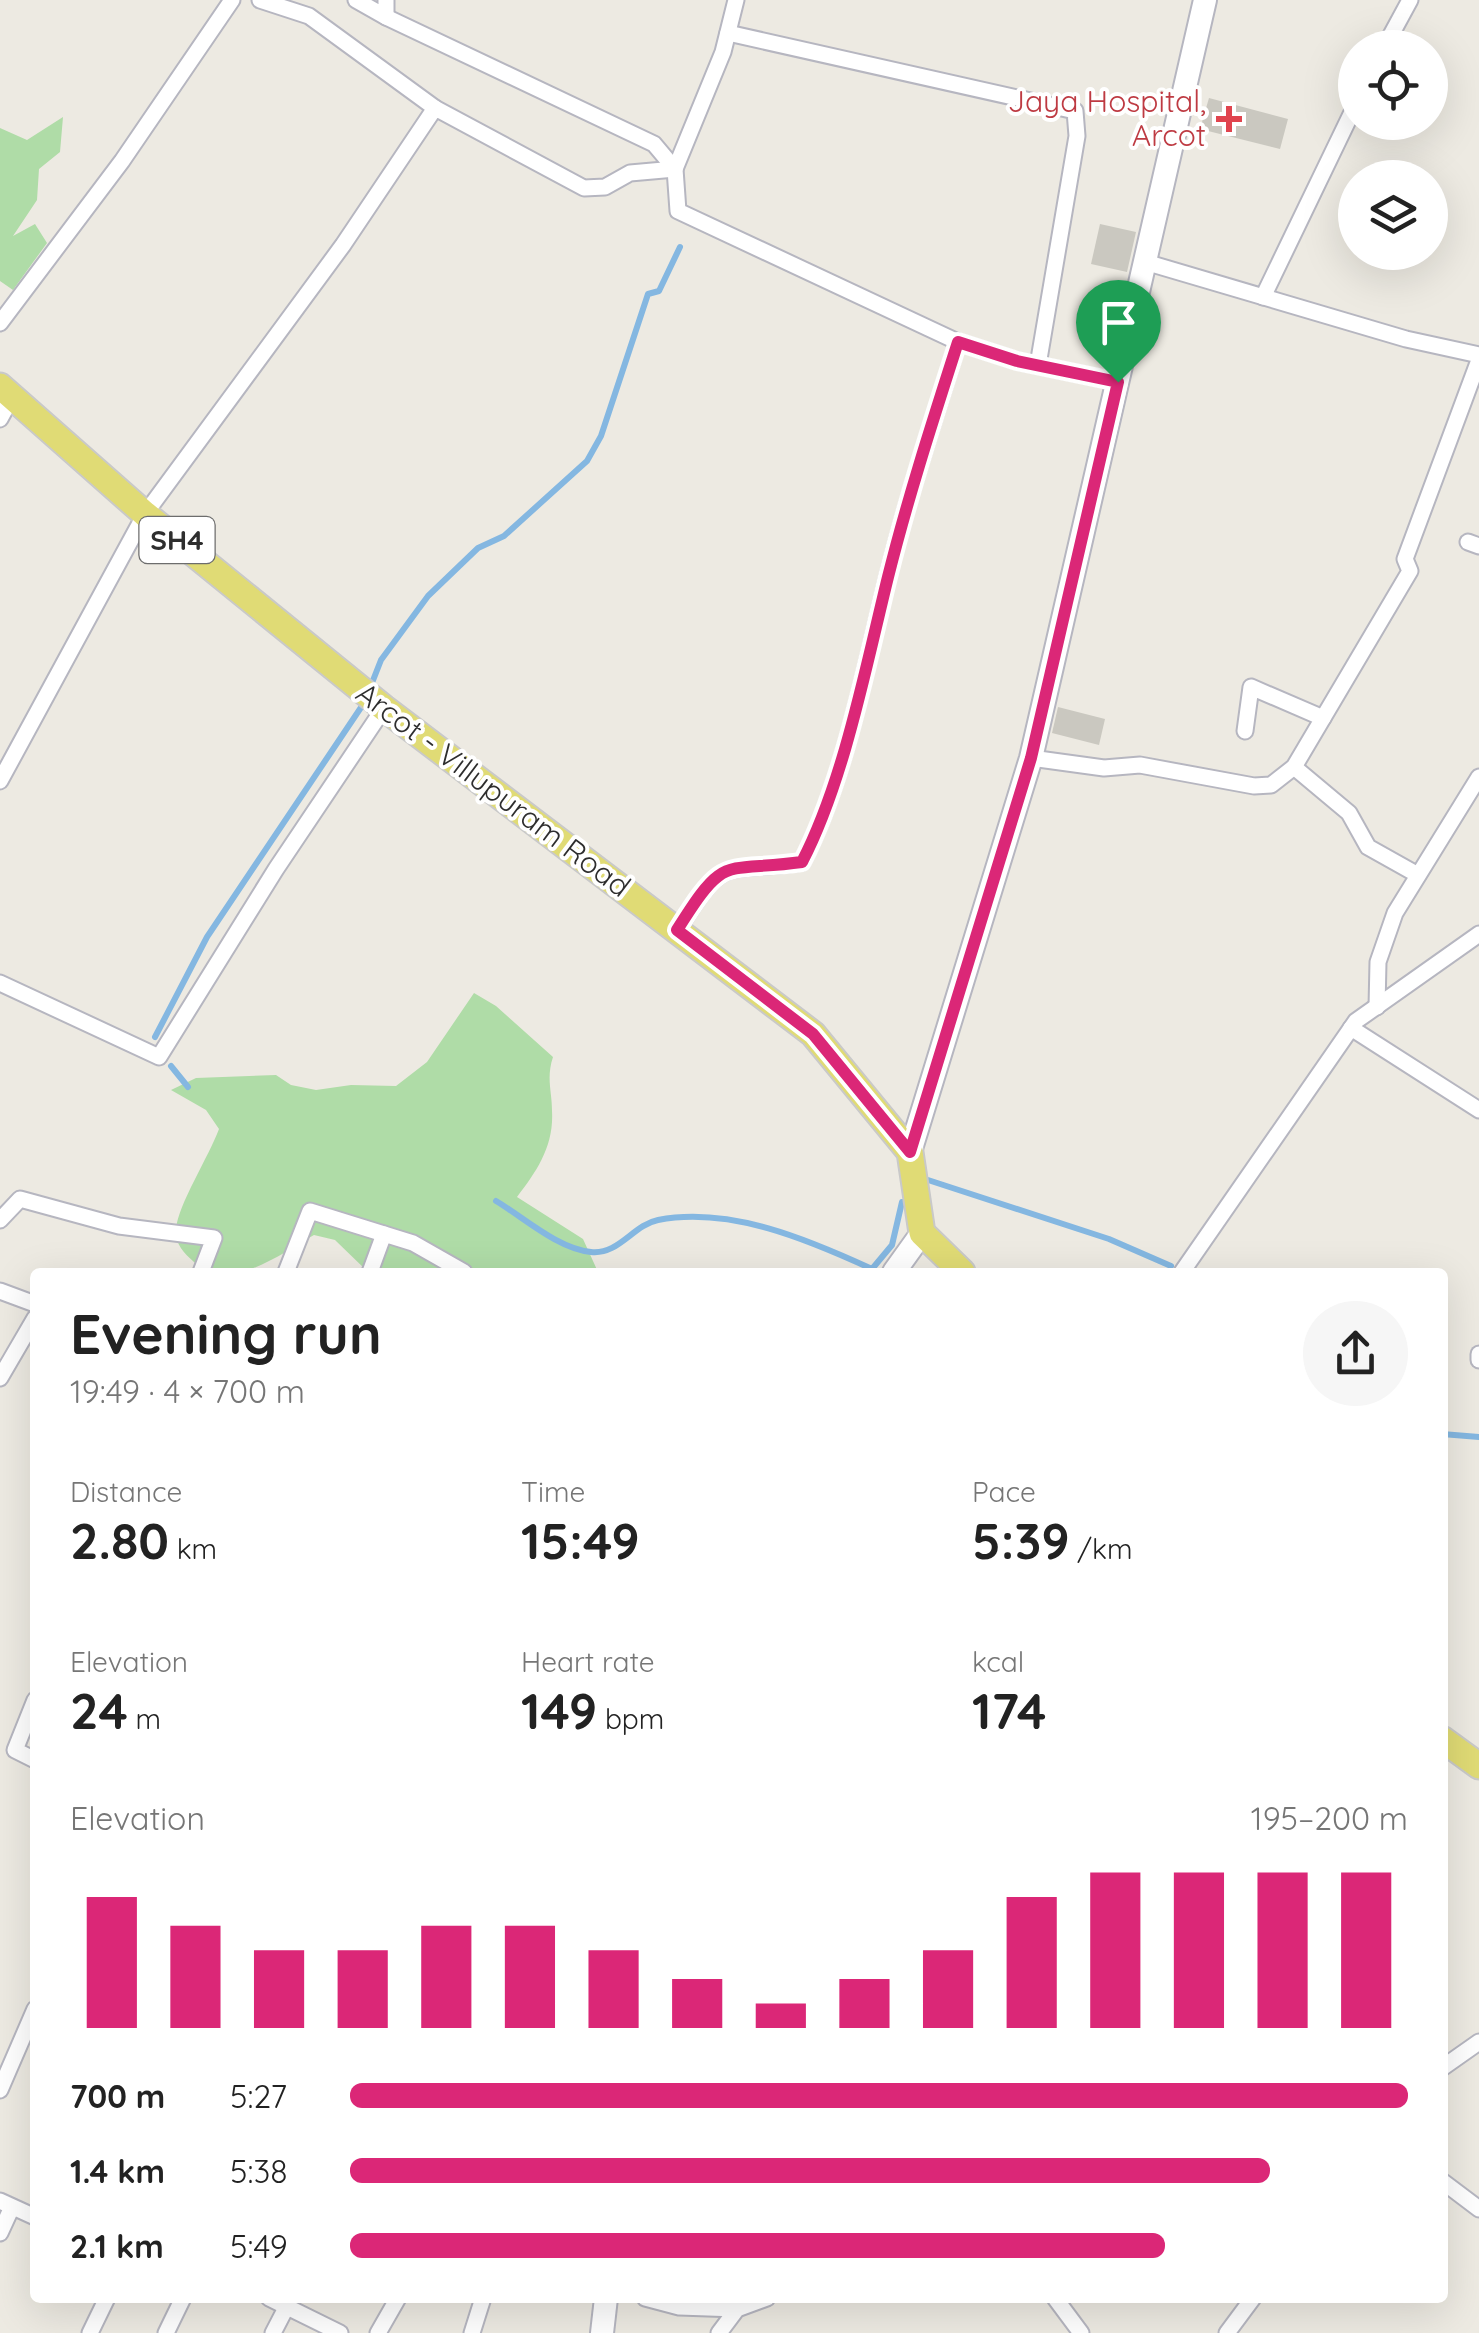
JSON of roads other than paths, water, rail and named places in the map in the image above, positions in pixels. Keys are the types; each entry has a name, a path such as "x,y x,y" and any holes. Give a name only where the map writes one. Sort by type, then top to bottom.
{"main road":[{"path":"958,1268 922,1234 910,1152 1031,758 1205,0"},
{"name":"Arcot - Villupuram Road","path":"4,400 384,708 813,1034 910,1152"},
{"path":"897,1268 922,1234"},
{"path":"1448,1743 1479,1766"},
{"path":"602,2333 605,2303"}],"street":[{"path":"0,323 122,161 232,0"},
{"path":"260,0 309,16 435,108 584,188 605,186 630,173 676,169"},
{"path":"356,0 654,144 676,169"},
{"path":"386,0 386,17"},
{"path":"736,0 728,33 676,169 678,211 958,342 1038,366 1118,382"},
{"path":"1394,30 1410,0"},
{"path":"728,33 1074,111 1076,136 1038,366"},
{"path":"0,780 145,514 343,245 435,108"},
{"path":"1263,296 1339,140"},
{"path":"1031,758 1104,768 1140,765 1254,786 1271,785 1294,767 1410,572 1405,560 1479,357 1145,262"},
{"path":"677,930 702,891 732,866 802,862 814,839 859,693 904,510 958,342"},
{"path":"1245,731 1252,687 1323,718"},
{"path":"0,983 158,1057 276,869 384,708"},
{"path":"1294,767 1350,813 1368,847 1418,875"},
{"path":"1377,1008 1378,962 1395,912 1479,777"},
{"path":"1185,1268 1352,1028 1479,934"},
{"path":"1352,1028 1479,1110"},
{"path":"0,1220 20,1199 118,1226 214,1238 203,1268"},
{"path":"288,1268 310,1211 413,1243 457,1268"},
{"path":"371,1268 384,1234"},
{"path":"0,1291 30,1302"},
{"path":"0,1378 30,1327"},
{"path":"8,1747 30,1709"},
{"path":"0,2090 30,2020"},
{"path":"1448,2064 1479,2042"},
{"path":"1448,2185 1479,2208"},
{"path":"0,2232 6,2204 30,2215"},
{"path":"90,2333 105,2303"},
{"path":"166,2333 181,2303"},
{"path":"280,2303 340,2333"},
{"path":"378,2333 395,2303"},
{"path":"472,2333 481,2303"},
{"path":"666,2303 738,2308 752,2303"},
{"path":"1059,2303 1081,2333"},
{"path":"1227,2333 1249,2303"},
{"path":"273,2333 287,2306"},
{"path":"719,2333 738,2308"}],"waterway":[{"path":"370,688 381,660 428,596 478,548 504,536 587,461 601,436 648,294 659,291 680,247"},
{"path":"155,1037 207,937 366,700"},
{"path":"171,1066 188,1087"},
{"path":"928,1180 1109,1239 1171,1266"},
{"path":"496,1201 554,1239 579,1250 610,1249 658,1220 713,1218 768,1228 870,1268"},
{"path":"873,1268 892,1245 902,1202"},
{"path":"1448,1434 1479,1437"}],"place":[{"name":"Jaya Hospital, Arcot","path":"1229,119"}]}
